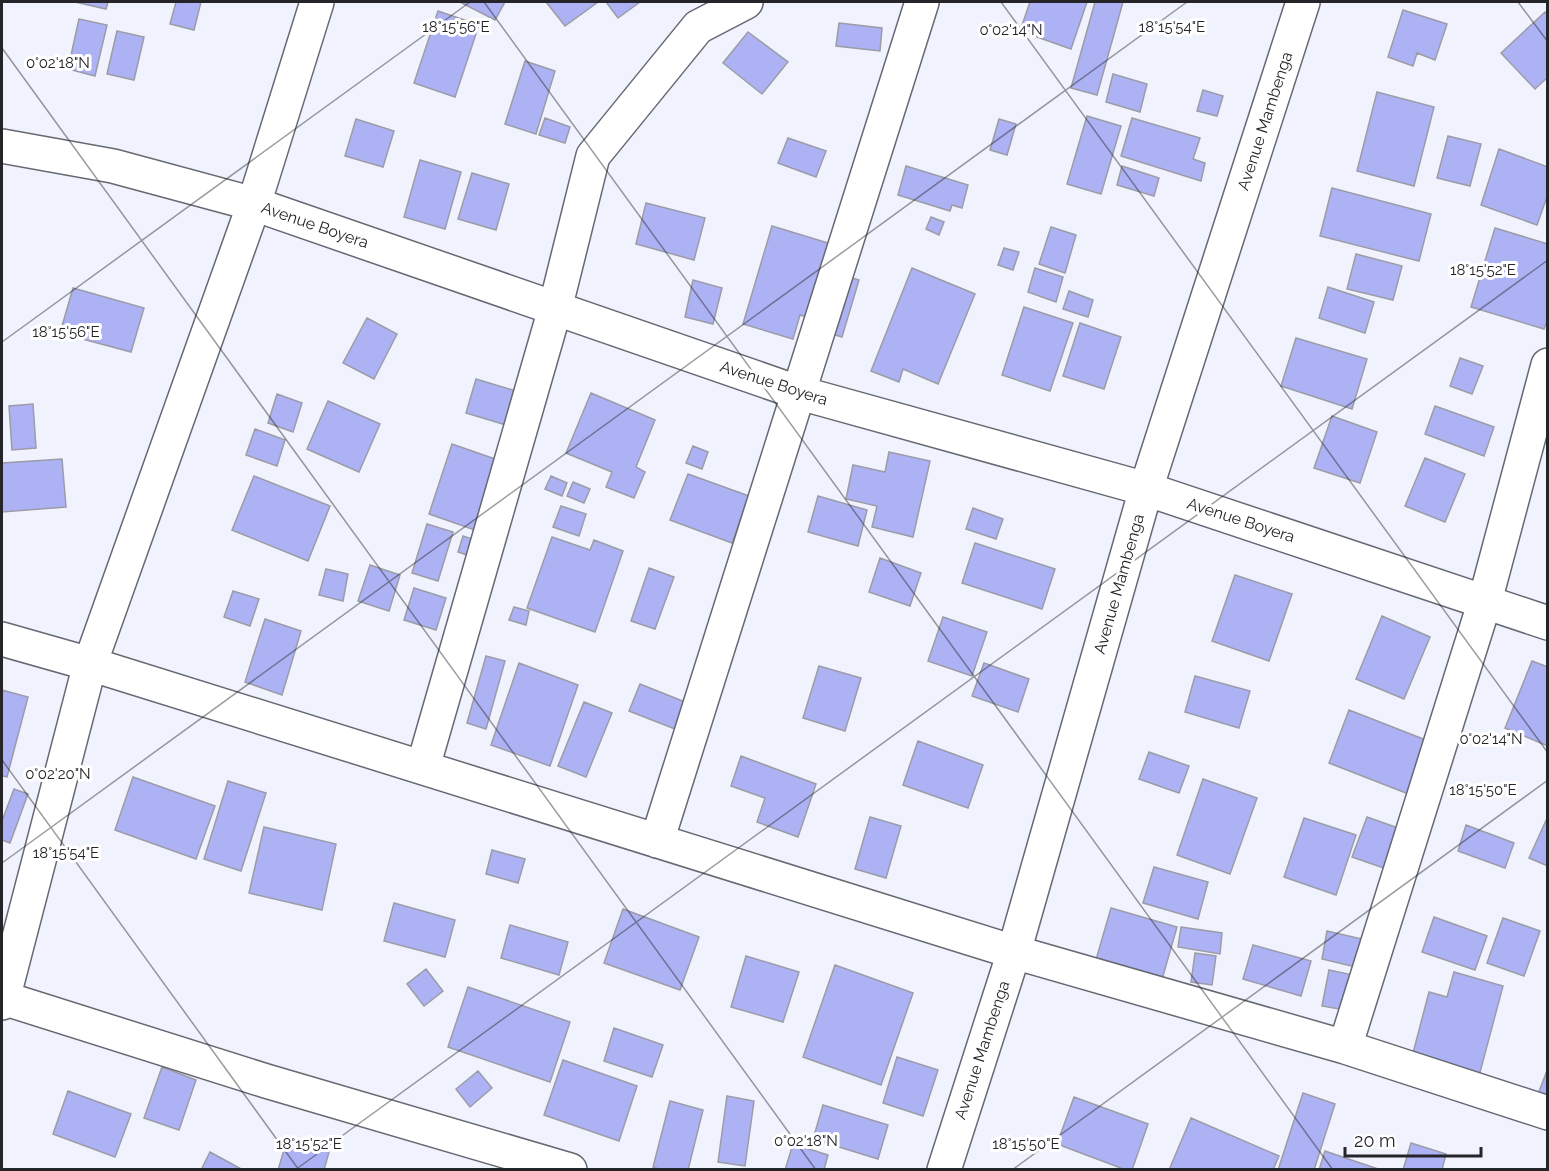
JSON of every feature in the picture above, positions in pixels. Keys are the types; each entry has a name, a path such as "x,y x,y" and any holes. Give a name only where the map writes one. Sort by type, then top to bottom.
{"street":[{"path":"317,2 254,204 90,664 2,1000 266,1081 570,1170"},
{"path":"423,767 555,309 593,156 698,27 746,2"},
{"path":"657,841 922,2"},
{"name":"Avenue Mambenga","path":"944,1170 1014,951 1146,489 1303,2"},
{"name":"Avenue Boyera","path":"2,146 113,166 254,204 800,393 1146,489 1548,623"},
{"path":"1345,1047 1485,601 1548,365"},
{"path":"2,639 90,664 1014,951 1345,1047 1548,1113"}],"building":[{"path":"75,2 108,2 106,9"},
{"path":"176,2 201,2 194,30 170,24"},
{"path":"460,2 505,2 495,20"},
{"path":"546,2 598,2 565,26"},
{"path":"606,2 640,2 618,18"},
{"path":"1030,2 1087,2 1071,49 1020,31"},
{"path":"1095,2 1123,2 1097,95 1071,88"},
{"path":"1403,10 1447,24 1435,60 1417,53 1413,66 1388,57"},
{"path":"438,11 479,25 455,97 414,83"},
{"path":"1545,12 1548,15 1548,77 1535,89 1501,53"},
{"path":"79,19 107,25 95,76 68,69"},
{"path":"839,23 882,28 880,51 836,46"},
{"path":"117,31 144,37 134,80 107,74"},
{"path":"748,32 788,62 762,94 723,63"},
{"path":"525,61 555,71 536,134 505,124"},
{"path":"1113,74 1147,84 1140,112 1106,102"},
{"path":"1203,90 1223,96 1217,116 1197,111"},
{"path":"1377,92 1434,107 1414,186 1357,171"},
{"path":"1087,116 1121,126 1101,194 1067,184"},
{"path":"545,118 570,127 565,143 539,135"},
{"path":"1132,118 1200,138 1193,159 1205,163 1201,181 1121,156"},
{"path":"356,119 394,131 383,167 345,156"},
{"path":"999,119 1016,124 1007,155 990,150"},
{"path":"1448,136 1481,144 1470,186 1437,178"},
{"path":"788,138 826,151 816,177 778,163"},
{"path":"1499,149 1548,167 1548,194 1537,225 1481,205"},
{"path":"420,160 461,172 445,229 404,217"},
{"path":"906,166 968,185 962,208 952,205 950,211 898,195"},
{"path":"1122,166 1159,178 1154,196 1117,185"},
{"path":"472,173 509,184 496,230 458,219"},
{"path":"1332,188 1431,214 1419,261 1320,236"},
{"path":"646,203 705,218 694,260 636,244"},
{"path":"931,217 944,222 939,235 926,229"},
{"path":"772,226 838,246 816,320 800,315 793,339 743,324"},
{"path":"1051,227 1076,235 1065,273 1039,264"},
{"path":"1495,228 1548,244 1548,318 1544,329 1471,307"},
{"path":"1004,248 1019,252 1013,270 998,265"},
{"path":"1356,254 1402,266 1393,300 1347,289"},
{"path":"912,268 975,294 938,384 903,369 899,382 871,371"},
{"path":"1035,268 1063,277 1056,302 1028,292"},
{"path":"839,274 859,280 842,337 822,331"},
{"path":"693,280 722,288 713,324 685,317"},
{"path":"1328,287 1374,302 1365,333 1319,318"},
{"path":"73,288 144,308 131,352 60,333"},
{"path":"1069,291 1093,300 1088,317 1063,309"},
{"path":"1024,307 1073,323 1050,391 1002,375"},
{"path":"367,318 397,334 374,379 343,363"},
{"path":"1080,323 1121,337 1104,389 1063,376"},
{"path":"1296,338 1367,359 1352,409 1281,386"},
{"path":"1460,358 1483,366 1472,394 1450,386"},
{"path":"476,379 516,391 506,425 466,413"},
{"path":"591,393 655,420 636,467 645,472 634,498 606,487 612,472 566,453"},
{"path":"277,394 302,403 293,432 268,423"},
{"path":"328,401 380,424 359,472 307,449"},
{"path":"33,404 36,448 12,450 9,406"},
{"path":"1435,406 1494,427 1484,456 1425,434"},
{"path":"1332,416 1377,432 1360,483 1314,468"},
{"path":"255,429 285,440 277,466 246,455"},
{"path":"452,444 498,460 475,530 429,514"},
{"path":"693,446 708,452 702,469 686,463"},
{"path":"889,452 930,461 913,537 872,527 877,506 846,499 853,465 885,472"},
{"path":"1425,458 1465,474 1445,522 1405,506"},
{"path":"62,459 66,507 2,512 2,463"},
{"path":"688,474 749,496 732,543 670,520"},
{"path":"254,476 330,506 308,561 232,530"},
{"path":"551,476 567,483 562,496 545,489"},
{"path":"573,482 590,489 584,503 567,496"},
{"path":"818,496 867,510 858,546 808,532"},
{"path":"561,506 586,514 579,536 553,527"},
{"path":"973,508 1003,519 996,539 966,529"},
{"path":"427,524 453,532 438,581 412,573"},
{"path":"463,536 478,541 473,557 458,552"},
{"path":"552,537 590,550 594,540 623,551 595,632 527,608"},
{"path":"975,543 1055,569 1042,609 962,583"},
{"path":"880,558 921,573 910,606 869,592"},
{"path":"370,565 400,575 389,611 358,601"},
{"path":"649,568 674,577 655,629 631,621"},
{"path":"326,569 348,574 343,601 319,595"},
{"path":"1235,575 1292,594 1269,661 1212,641"},
{"path":"414,588 446,598 436,630 404,620"},
{"path":"233,591 259,599 250,626 224,617"},
{"path":"514,607 529,611 526,625 509,620"},
{"path":"1382,616 1430,637 1404,699 1356,679"},
{"path":"943,617 987,632 972,676 928,661"},
{"path":"265,619 301,631 282,695 245,682"},
{"path":"486,656 505,661 486,729 467,723"},
{"path":"1532,661 1548,667 1548,746 1505,728"},
{"path":"519,663 578,685 550,766 491,745"},
{"path":"984,663 1029,679 1018,712 972,696"},
{"path":"819,666 861,678 845,731 803,718"},
{"path":"1195,676 1250,691 1239,728 1185,712"},
{"path":"640,684 685,702 675,729 629,711"},
{"path":"2,690 28,697 7,777 2,776"},
{"path":"584,702 612,713 586,777 558,766"},
{"path":"1349,710 1431,742 1411,795 1329,763"},
{"path":"918,741 983,765 968,808 903,785"},
{"path":"1149,752 1189,766 1179,793 1139,779"},
{"path":"741,756 816,784 798,837 757,822 765,798 731,786"},
{"path":"133,777 215,806 196,859 115,830"},
{"path":"1203,779 1257,798 1230,874 1177,855"},
{"path":"228,781 266,793 241,871 204,859"},
{"path":"14,789 28,794 10,843 2,840 2,821"},
{"path":"1548,816 1548,866 1529,858"},
{"path":"870,817 901,826 886,878 855,869"},
{"path":"1367,817 1418,835 1404,875 1352,857"},
{"path":"1304,818 1356,835 1336,895 1284,877"},
{"path":"1466,825 1514,843 1505,868 1458,851"},
{"path":"264,827 336,844 322,910 249,893"},
{"path":"492,850 525,859 518,883 486,874"},
{"path":"1154,867 1208,882 1198,919 1143,903"},
{"path":"394,903 455,920 445,957 384,941"},
{"path":"1111,908 1177,927 1159,990 1093,970"},
{"path":"623,909 699,937 680,990 604,963"},
{"path":"1434,917 1487,936 1475,970 1422,952"},
{"path":"1503,918 1540,931 1524,976 1487,963"},
{"path":"510,925 568,942 559,975 501,958"},
{"path":"1181,927 1222,933 1220,954 1178,947"},
{"path":"1327,931 1362,939 1356,967 1322,959"},
{"path":"1253,945 1311,961 1301,996 1243,979"},
{"path":"1195,953 1216,956 1212,985 1191,982"},
{"path":"746,956 799,972 783,1022 731,1007"},
{"path":"835,965 913,993 881,1085 803,1057"},
{"path":"426,969 443,991 424,1006 407,984"},
{"path":"1329,970 1358,976 1350,1011 1322,1006"},
{"path":"1454,972 1503,986 1475,1091 1408,1072 1429,992 1447,997"},
{"path":"468,987 570,1022 550,1082 448,1047"},
{"path":"614,1028 663,1045 652,1077 604,1061"},
{"path":"897,1057 938,1070 923,1116 883,1103"},
{"path":"563,1060 637,1086 619,1141 544,1115"},
{"path":"162,1067 196,1080 179,1130 144,1118"},
{"path":"1548,1068 1548,1097 1538,1094"},
{"path":"478,1071 492,1088 470,1107 456,1089"},
{"path":"68,1091 131,1114 115,1157 53,1134"},
{"path":"1303,1093 1335,1104 1314,1170 1278,1170"},
{"path":"727,1096 754,1101 745,1166 718,1162"},
{"path":"1074,1097 1148,1124 1132,1170 1126,1170 1057,1144"},
{"path":"670,1101 703,1110 688,1170 662,1170 653,1167"},
{"path":"823,1105 888,1125 878,1159 813,1139"},
{"path":"1191,1118 1279,1156 1273,1170 1169,1170"},
{"path":"287,1140 329,1152 324,1170 278,1170"},
{"path":"1411,1143 1446,1154 1442,1170 1403,1170"},
{"path":"793,1144 828,1155 824,1170 785,1170"},
{"path":"1325,1151 1381,1170 1319,1170"},
{"path":"210,1152 243,1170 201,1170"}]}
